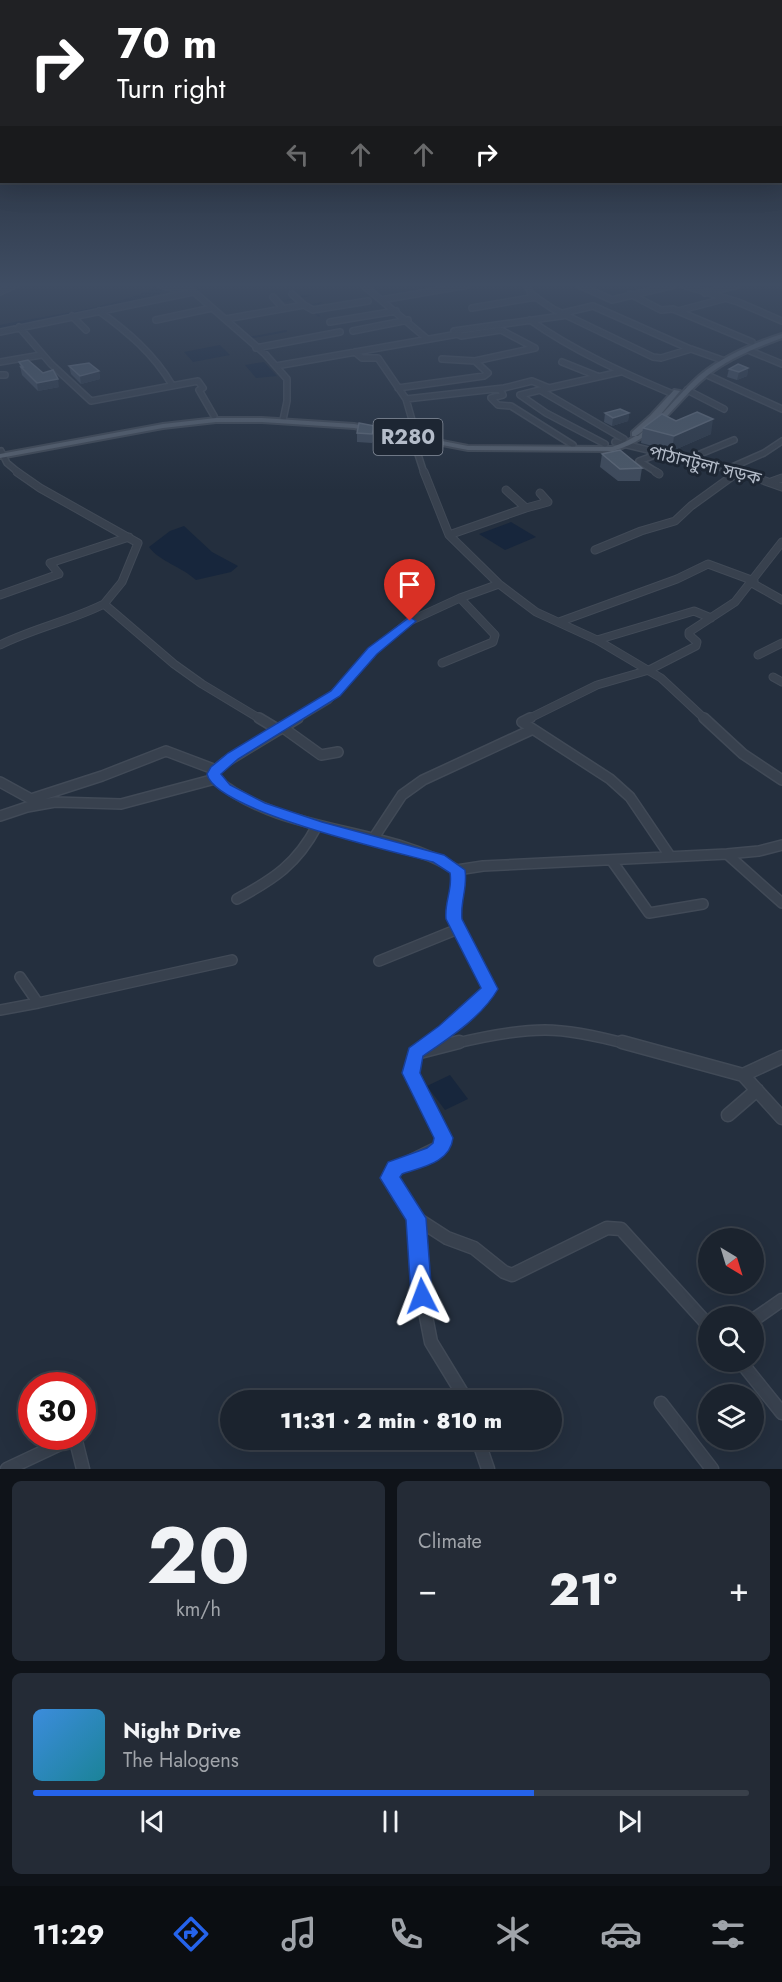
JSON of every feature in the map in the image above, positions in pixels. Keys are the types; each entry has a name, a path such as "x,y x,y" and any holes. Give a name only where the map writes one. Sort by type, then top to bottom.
{"main road":[{"name":"R280","path":"1,453 133,427 214,416 283,418 354,426 468,447 516,450 592,450 626,442 652,429 665,417 673,394 695,373 734,354"},
{"name":"R280","path":"671,403 721,360"},
{"name":"R280","path":"1,453 182,424 216,420 283,418"},
{"name":"R280","path":"415,436 474,443 573,445 626,442"}],"street":[{"path":"148,354 162,368 172,385"},
{"path":"262,354 287,379 283,418"},
{"path":"276,366 346,354"},
{"path":"357,354 362,358 378,358 406,399 421,465 449,535 499,584 536,612 597,640 661,678 743,754 782,780"},
{"path":"442,359 475,361 509,354"},
{"path":"590,354 620,372 673,394"},
{"path":"648,354 657,358 676,354"},
{"path":"702,354 721,360"},
{"path":"764,354 782,363"},
{"path":"0,362 41,355 91,401 199,382 203,388 199,390 201,396 214,416"},
{"path":"398,388 486,376 488,373 475,361"},
{"path":"562,362 597,376"},
{"path":"605,444 546,413 520,395 620,372"},
{"path":"705,374 782,409"},
{"path":"406,399 500,389 536,381 549,388"},
{"path":"500,389 503,394 491,399 498,405 511,406 573,445"},
{"path":"540,390 626,442"},
{"path":"687,390 724,409"},
{"path":"688,459 734,440"},
{"path":"730,468 765,453 782,441"},
{"name":"পাঠানটুলা সড়ক","path":"626,442 658,454 730,468 782,487"},
{"path":"0,645 35,629 84,614 104,604 122,582 138,543 29,481 10,467 1,453"},
{"path":"658,454 639,461 659,474"},
{"path":"595,550 606,548 641,531 675,521 691,506 739,471"},
{"path":"771,482 782,478"},
{"path":"506,490 526,508"},
{"path":"449,535 548,502 540,493"},
{"path":"0,595 59,574 50,563 129,537"},
{"path":"670,856 630,797 588,764 531,730 522,722 597,685 649,670 696,646 697,642 689,635 689,632 735,602 753,582 782,542"},
{"path":"559,622 677,579 708,564 753,582 782,600"},
{"path":"0,782 34,801 78,801 108,806 136,801 216,774 233,756 336,693 373,651 410,621 460,598 499,584"},
{"path":"442,663 493,642 495,634 460,598"},
{"path":"104,604 193,678 280,728 321,755 338,752"},
{"path":"597,640 694,611 711,618"},
{"path":"758,655 782,644"},
{"path":"773,677 782,682"},
{"path":"373,839 402,795 423,780 531,730"},
{"path":"0,816 166,751 216,774 231,792 260,806 317,826 373,839 438,859 457,870 483,866 727,854 782,846"},
{"path":"237,899 274,880 296,860 306,849 317,826"},
{"path":"727,854 782,903"},
{"path":"612,861 649,913 703,904"},
{"path":"457,870 459,879 453,910 458,929 489,989 484,997 445,1031 415,1053 411,1073 443,1138 442,1146 434,1153 395,1168 390,1178 416,1218 447,1238 474,1248 504,1272 512,1275 607,1228 621,1229 698,1314"},
{"path":"379,961 458,929"},
{"path":"0,1010 232,960"},
{"path":"20,977 38,1003"},
{"path":"415,1053 476,1038 545,1030 603,1037 743,1075 782,1118"},
{"path":"743,1075 782,1057"},
{"path":"728,1115 757,1090"},
{"path":"416,1218 426,1324 431,1342 460,1390"},
{"path":"764,1312 782,1300"},
{"path":"749,1372 782,1413"},
{"path":"661,1403 712,1469"},
{"path":"8,1469 75,1437 83,1469"},
{"path":"481,1450 488,1469"}],"water":[{"path":"185,354 230,355 193,362"},
{"path":"264,362 277,376 256,378 245,365"},
{"path":"511,522 536,537 505,550 479,534"},
{"path":"184,526 212,552 238,566 231,572 196,580 149,547 170,531"},
{"path":"450,1075 468,1099 445,1110 427,1086"}],"building":[{"path":"28,360 43,373 53,370 58,379 37,383 19,362"},
{"path":"89,363 99,371 80,376 69,366"},
{"path":"738,364 748,368 739,372 729,369"},
{"path":"620,409 629,413 613,418 605,413"},
{"path":"697,412 713,419 674,436 643,428 662,414 676,421"},
{"path":"359,423 375,426 372,434 357,433"},
{"path":"620,450 642,468 620,469 602,454"}],"route":[{"path":"410,621 373,651 328,700 233,756 214,774 225,788 260,806 317,826 373,839 438,859 457,870 459,875 453,910 454,919 489,989 484,997 445,1031 415,1053 411,1073 443,1138 442,1146 434,1153 395,1168 390,1178 416,1218 422,1296"}]}
